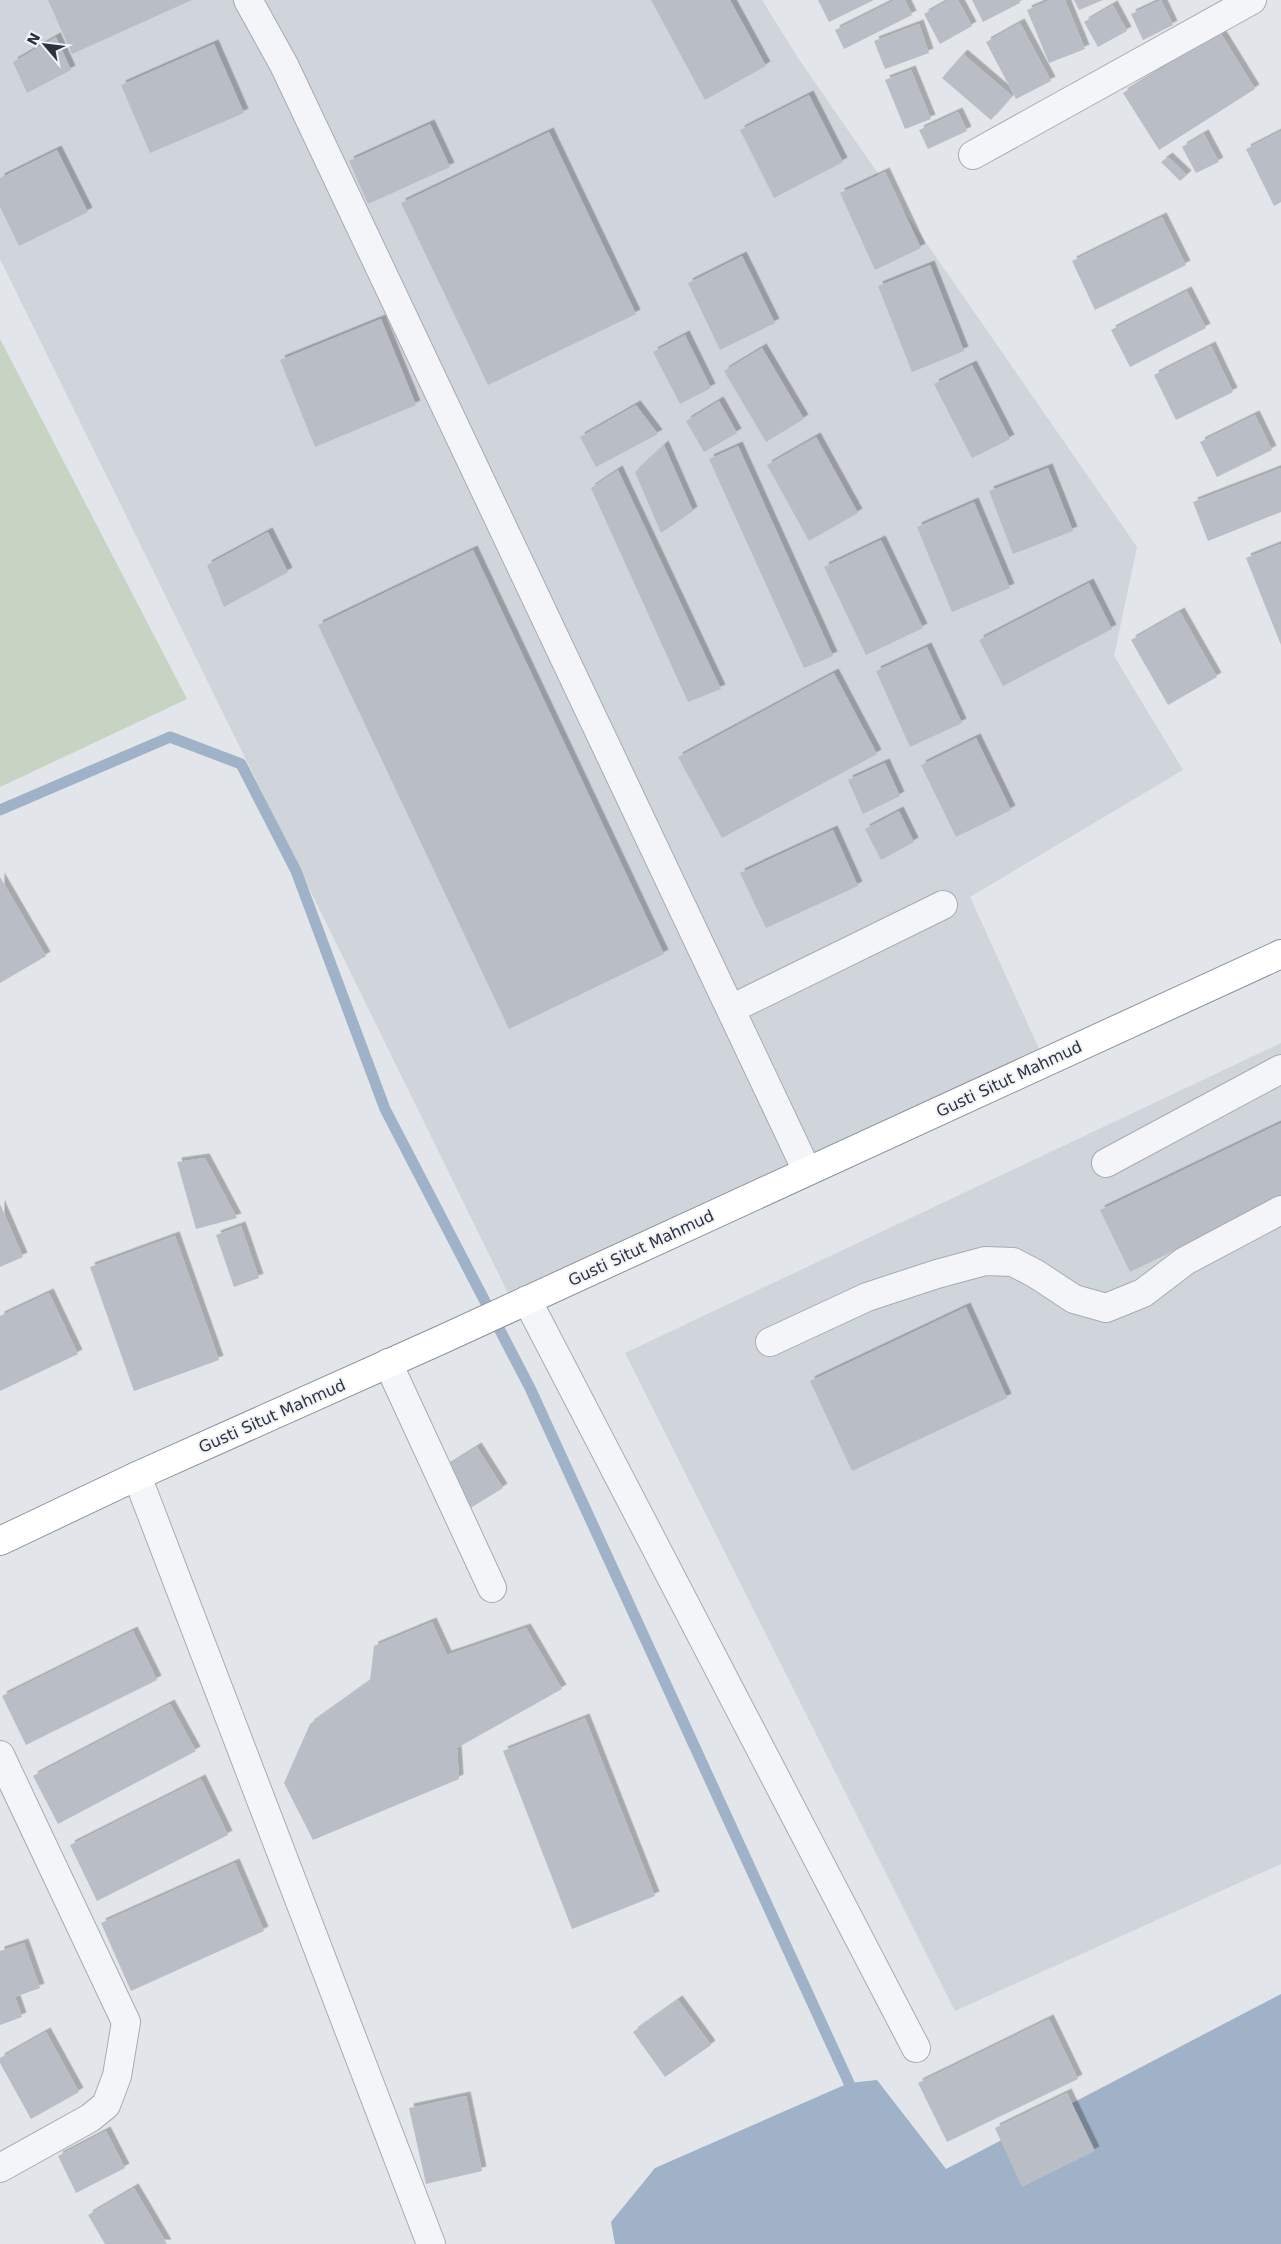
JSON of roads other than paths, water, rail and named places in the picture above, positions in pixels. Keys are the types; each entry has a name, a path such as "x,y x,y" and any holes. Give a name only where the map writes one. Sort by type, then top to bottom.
{"highway":[{"name":"Gusti Situt Mahmud","path":"0,1541 137,1476 443,1339 1281,954"}],"street":[{"path":"248,0 297,91 807,1171"},
{"path":"973,155 1252,0"},
{"path":"731,1009 943,904"},
{"path":"1106,1163 1281,1069"},
{"path":"770,1342 867,1297 937,1274 985,1261 1013,1262 1036,1274 1074,1299 1106,1308 1143,1293 1185,1261 1281,1210"},
{"path":"527,1300 916,2048"},
{"path":"388,1363 492,1588"},
{"path":"137,1476 431,2244"},
{"path":"0,1755 126,2022 117,2076 106,2105 90,2118 0,2168"}],"water":[{"path":"1281,1994 1281,2244 615,2244 611,2222 655,2168 849,2083 877,2080 946,2169"}],"waterway":[{"path":"0,810 170,737 241,764 296,871 385,1109 530,1388 849,2083"}]}
